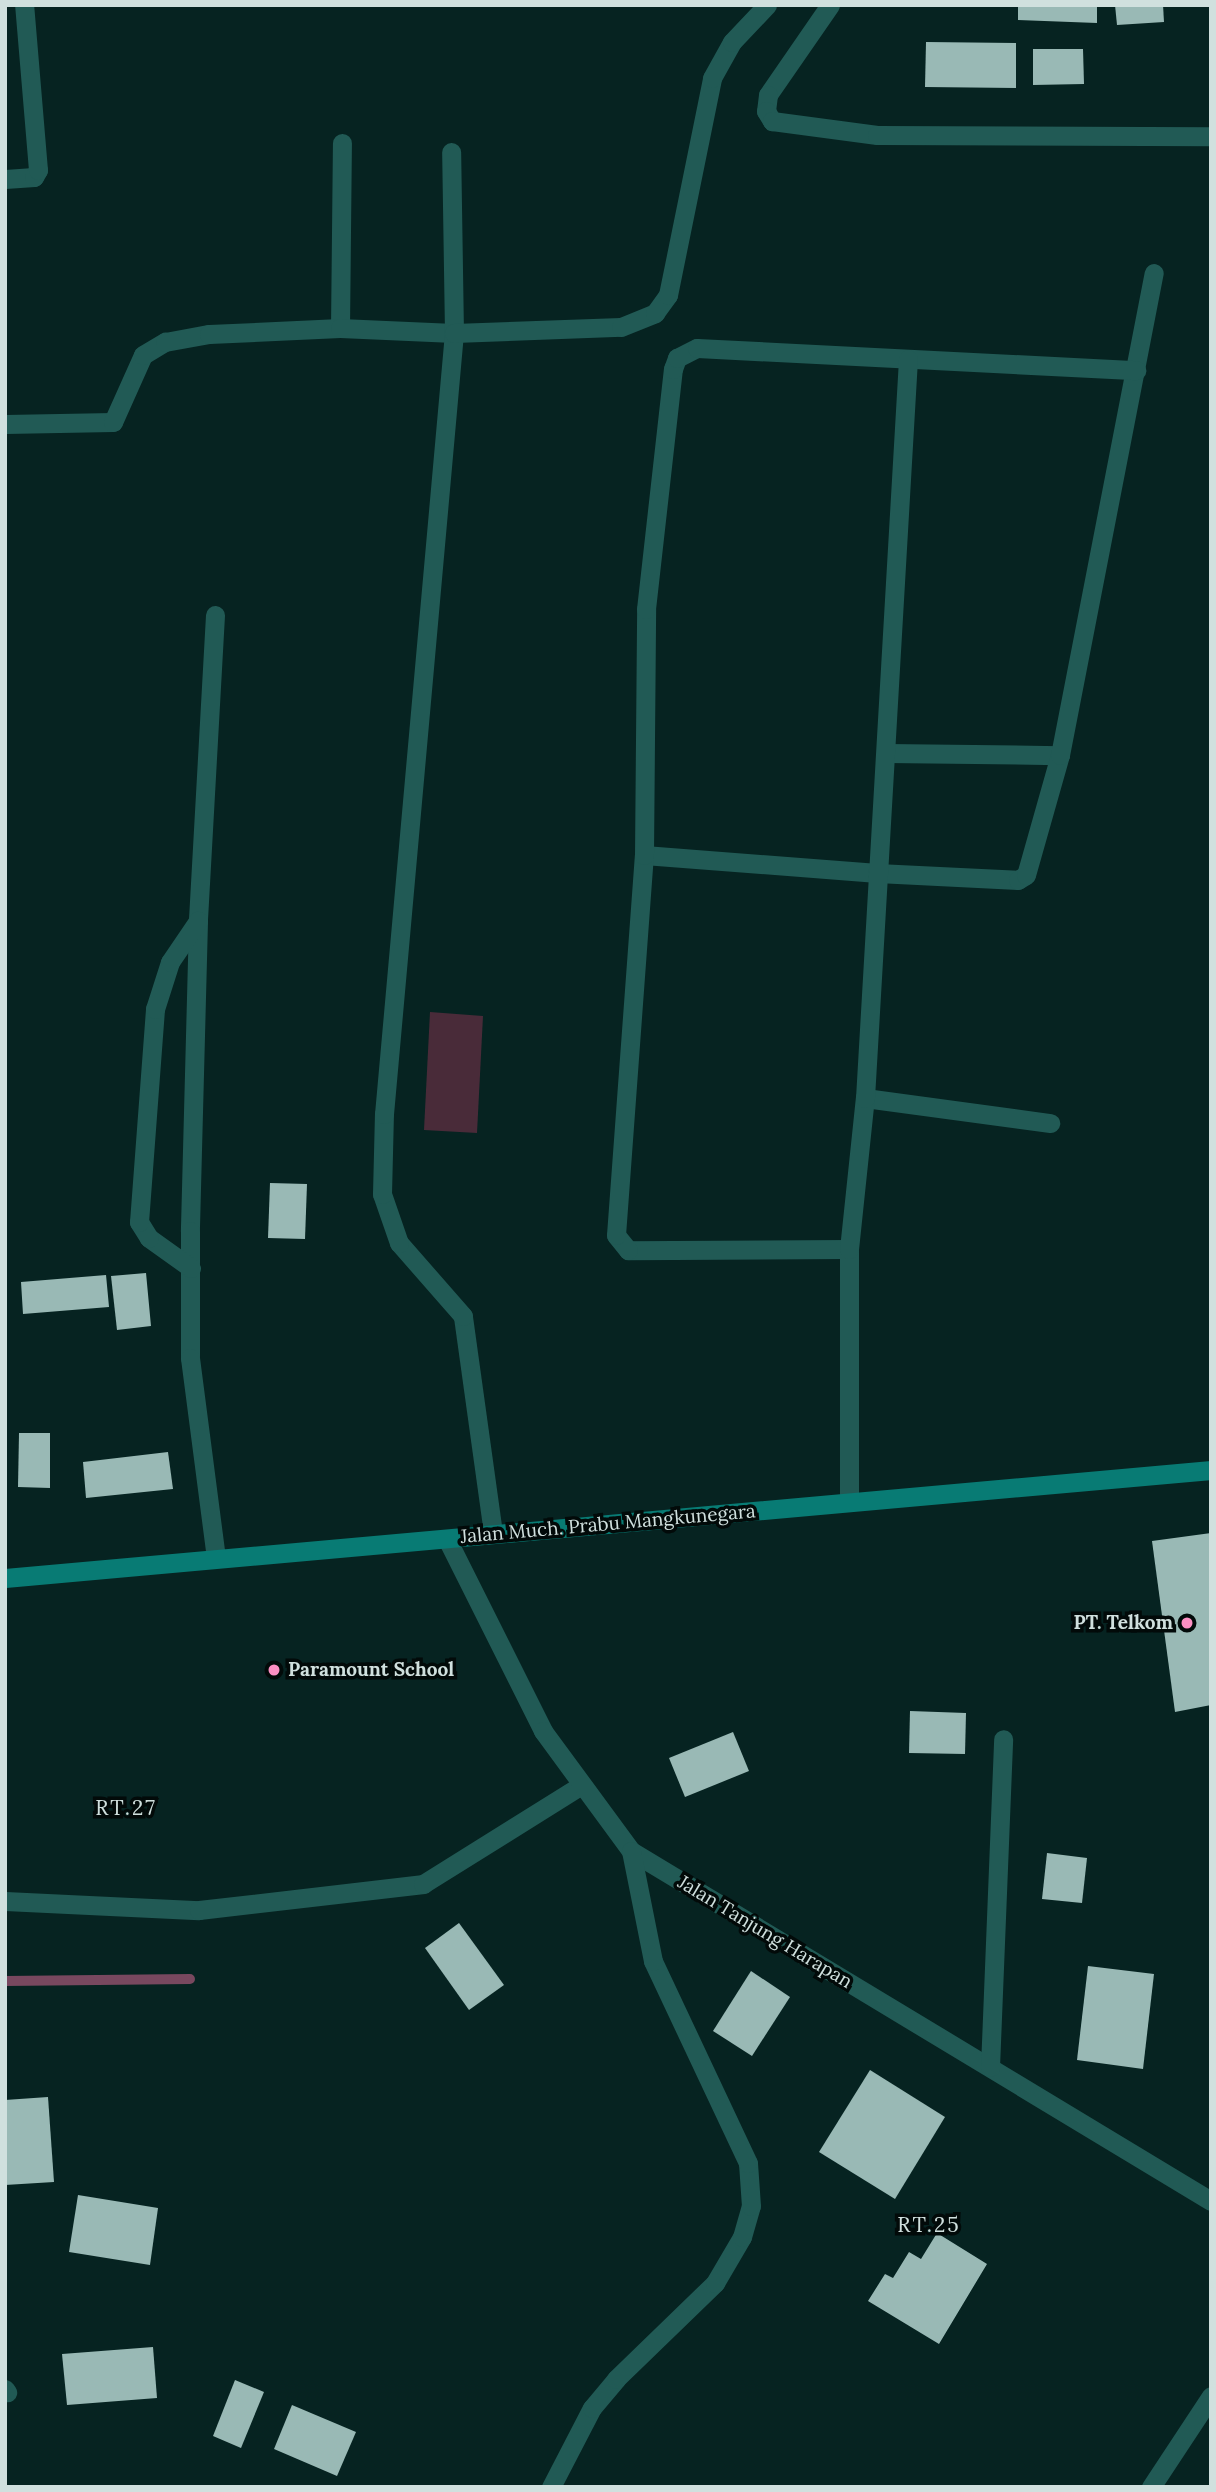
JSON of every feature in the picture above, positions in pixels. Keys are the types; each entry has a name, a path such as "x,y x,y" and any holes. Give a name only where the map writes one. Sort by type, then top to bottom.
{"main road":[{"name":"Jalan Much. Prabu Mangkunegara","path":"5,1578 1211,1470"}],"street":[{"path":"5,179 34,177 38,170 24,5"},
{"path":"5,424 116,421 143,355 164,342 209,334 340,328 454,333 621,327 655,313 668,295 712,78 732,42 767,5"},
{"path":"830,5 768,95 766,111 772,121 877,135 1211,136"},
{"path":"340,328 342,143"},
{"path":"451,152 454,333 384,1114 382,1194 399,1243 463,1316 493,1533"},
{"path":"644,855 877,873 1018,880 1027,875 1060,755 1154,273"},
{"path":"849,1249 628,1250 618,1241 644,855 646,609 670,383 677,358 697,348 1136,370"},
{"path":"849,1502 849,1249 865,1098 908,359"},
{"path":"215,615 198,921 190,1358 216,1558"},
{"path":"886,753 1060,755"},
{"path":"191,1268 149,1238 139,1222 155,1009 170,962 198,921"},
{"path":"865,1098 1050,1122"},
{"name":"Jalan Tanjung Harapan","path":"447,1539 543,1731 580,1786 631,1851 1211,2201"},
{"path":"990,2067 1003,1739"},
{"path":"5,1901 199,1910 423,1884 580,1786"},
{"path":"551,2487 592,2408 616,2379 715,2283 742,2237 751,2206 748,2163 653,1961 631,1851"},
{"path":"1151,2487 1211,2396"}],"shaded area":[{"path":"430,1012 483,1016 477,1133 424,1130"}],"building":[{"path":"1018,5 1097,5 1097,23 1018,20"},
{"path":"1115,5 1163,5 1164,22 1117,25"},
{"path":"926,42 1016,43 1016,88 925,87"},
{"path":"1033,49 1083,49 1084,84 1033,85"},
{"path":"270,1183 307,1184 305,1239 268,1238"},
{"path":"146,1273 151,1326 117,1330 111,1276"},
{"path":"106,1275 109,1307 23,1314 21,1282"},
{"path":"19,1433 50,1433 50,1488 18,1487"},
{"path":"168,1452 173,1489 86,1498 83,1462"},
{"name":"PT. Telkom","path":"1211,1533 1211,1705 1175,1712 1152,1541"},
{"path":"910,1711 966,1713 965,1754 909,1753"},
{"path":"733,1732 749,1771 685,1797 669,1758"},
{"path":"1047,1853 1087,1858 1082,1903 1042,1899"},
{"path":"459,1923 504,1985 469,2010 425,1948"},
{"path":"1088,1966 1154,1974 1143,2069 1077,2060"},
{"path":"751,1971 790,1997 752,2056 713,2031"},
{"path":"870,2070 945,2117 895,2199 819,2152"},
{"path":"48,2097 54,2182 5,2185 5,2100"},
{"path":"78,2195 158,2208 150,2265 69,2252"},
{"path":"937,2233 987,2264 939,2344 868,2301 885,2274 893,2278 909,2252 921,2259"},
{"path":"153,2347 157,2398 67,2405 62,2354"},
{"path":"235,2380 264,2392 241,2448 213,2436"},
{"path":"292,2405 356,2432 337,2476 274,2449"}],"waterway":[{"path":"5,1981 190,1979"}],"place":[{"name":"PT. Telkom","path":"1187,1623"},
{"name":"Paramount School","path":"274,1670"}],"district":[{"name":"RT.27","path":"126,1808"},
{"name":"RT.25","path":"929,2225"}]}
